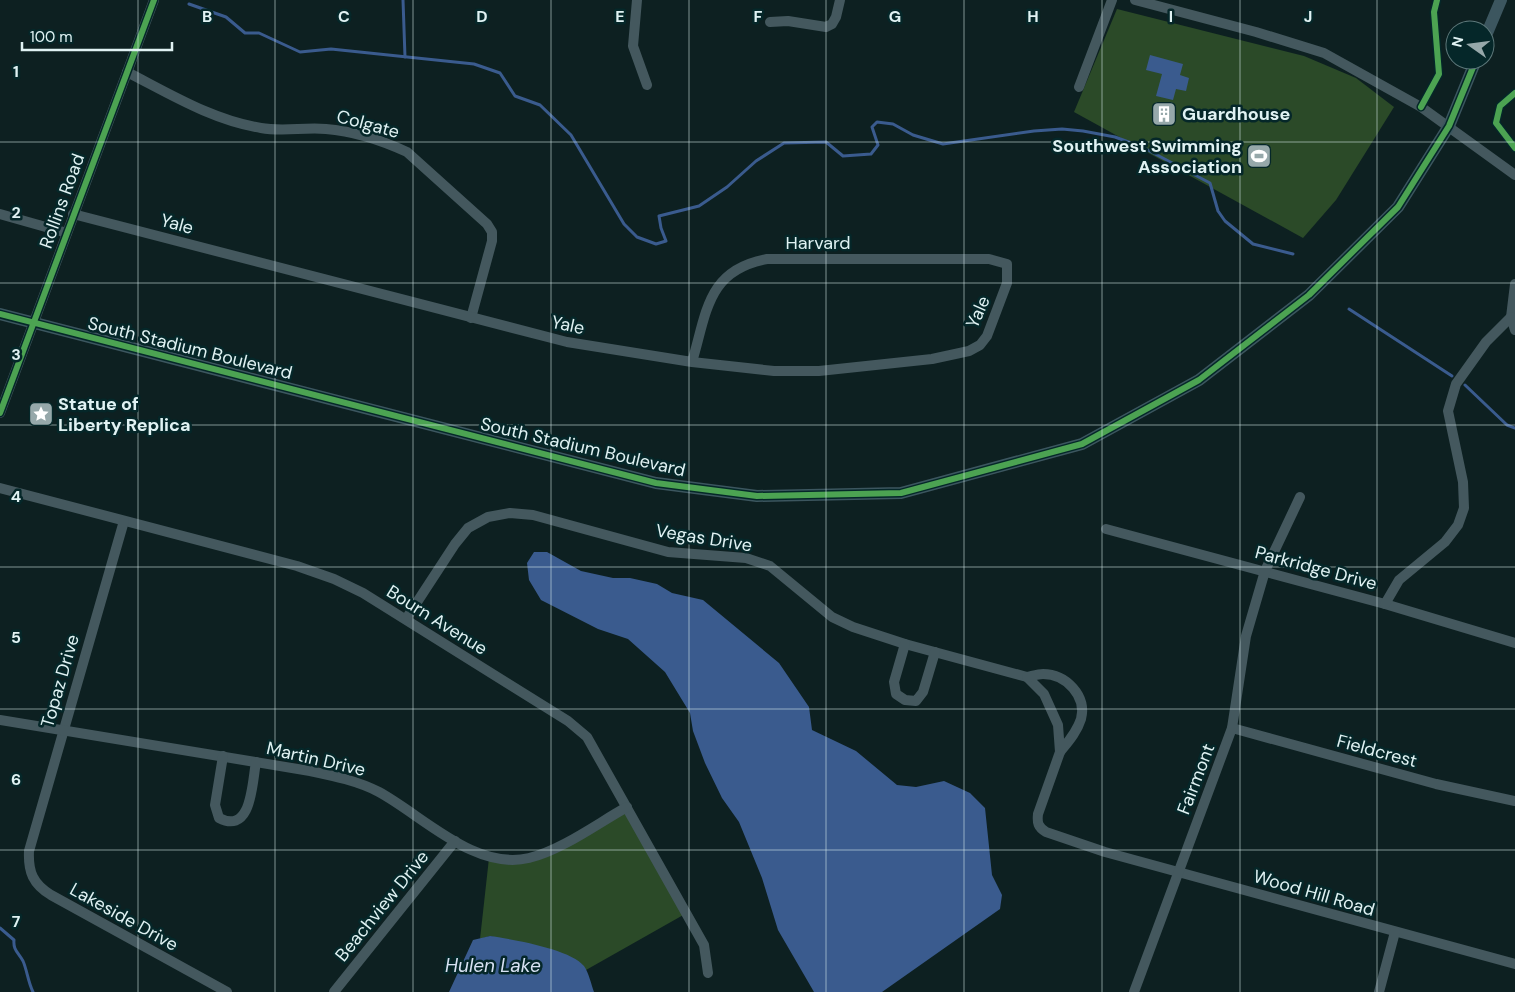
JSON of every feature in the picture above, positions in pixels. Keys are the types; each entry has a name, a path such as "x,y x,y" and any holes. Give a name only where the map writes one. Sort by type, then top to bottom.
{"main road":[{"path":"1493,20 1501,0"},
{"name":"South Stadium Boulevard","path":"0,314 656,483 757,496 901,493 1082,444 1199,380 1309,294 1398,207 1448,126 1472,70"}],"street":[{"name":"Rollins Road","path":"0,413 154,0"},
{"path":"637,0 633,46 648,85"},
{"path":"770,22 788,21 826,27 832,24 836,17 840,0"},
{"path":"1079,87 1112,0"},
{"path":"1134,0 1256,32 1324,53 1421,107 1515,175"},
{"name":"Colgate","path":"126,72 225,119 280,131 326,129 340,131 394,146 407,152 467,205 492,232 492,241 471,318"},
{"path":"0,214 66,232"},
{"name":"Yale","path":"73,214 567,342 692,362 774,371 819,371 932,359 969,351 980,345 987,336 1008,283 1006,264"},
{"name":"Harvard","path":"692,362 716,288 724,277 737,267 751,262 767,259 989,259 1006,264"},
{"path":"1515,284 1511,317 1515,330"},
{"path":"1385,604 1399,580 1445,542 1458,525 1464,508 1463,482 1448,411 1456,384 1486,342 1511,317"},
{"name":"Bourn Avenue","path":"0,488 334,578 406,619 568,720 587,738 704,945 708,973"},
{"name":"Fairmont","path":"1134,992 1232,728 1246,636 1266,571 1300,497"},
{"name":"Vegas Drive","path":"406,619 455,544 468,528 488,517 510,513 533,515 668,552 746,558 770,566 832,617 853,627 904,644 1027,677"},
{"name":"Topaz Drive","path":"29,851 124,521"},
{"name":"Parkridge Drive","path":"1106,529 1385,604 1515,643"},
{"path":"904,644 894,682 896,694 905,700 916,701 923,692 936,652"},
{"path":"1027,677 1044,674 1057,677 1070,684 1078,694 1082,705 1081,718 1074,734 1060,752"},
{"path":"1027,677 1044,694 1058,725 1060,752"},
{"name":"Martin Drive","path":"0,720 310,770 355,782 379,792 456,841 488,856 509,860 529,858 549,850 627,807"},
{"name":"Fieldcrest","path":"1232,728 1436,784 1515,801"},
{"name":"Wood Hill Road","path":"1060,752 1038,814 1037,822 1046,832 1105,852 1515,964"},
{"path":"223,756 215,805 219,818 228,823 243,817 247,810 256,762"},
{"name":"Beachview Drive","path":"335,991 456,841"},
{"name":"Lakeside Drive","path":"29,851 32,876 40,888 227,992"},
{"path":"1379,992 1395,932"}],"green space":[{"name":"Southwest Swimming Association","path":"1117,9 1304,56 1356,78 1394,107 1336,200 1303,238 1074,112"},
{"path":"627,808 685,914 586,970 580,964 570,959 542,949 490,936 480,939 489,858 529,859"}],"water":[{"path":"1150,55 1183,64 1180,75 1189,78 1186,91 1176,89 1173,100 1156,96 1162,74 1146,70"},
{"path":"534,552 547,552 581,571 613,578 630,578 657,584 672,593 703,600 779,663 809,707 812,730 856,751 897,785 916,787 944,781 970,793 985,808 992,875 1002,895 1000,909 882,992 814,992 778,930 762,878 739,822 722,798 705,763 693,731 690,713 665,672 628,639 598,629 541,600 529,580 527,563"},
{"name":"Hulen Lake","path":"490,936 540,946 577,960 586,969 594,992 449,992 473,940"}],"waterway":[{"path":"403,0 405,57"},
{"path":"189,4 226,17 245,33 259,33 300,52 331,49 474,64 500,73 515,96 540,105 571,135 624,224 637,237 656,244 666,241 659,216 699,206 727,187 756,161 784,143 826,142 843,156 871,154 878,145 872,127 877,122 893,124 913,135 943,144 1034,131 1062,129 1115,137 1142,147 1210,183 1218,211 1225,221 1253,244 1293,254"},
{"path":"1349,309 1452,376"},
{"path":"1465,385 1507,425 1515,428"},
{"path":"0,928 14,940 15,949 26,968 33,992"}],"cycle path":[{"path":"0,413 154,0"},
{"path":"1421,107 1439,74 1434,12 1437,0"},
{"path":"0,314 656,483 757,496 901,493 1082,444 1199,380 1309,295 1398,207 1449,126 1472,70"},
{"path":"1515,93 1500,106 1496,123 1515,148"}],"place":[{"name":"Guardhouse","path":"1164,114"},
{"name":"Southwest Swimming Association","path":"1259,156"},
{"name":"Statue of Liberty Replica","path":"41,414"}]}
